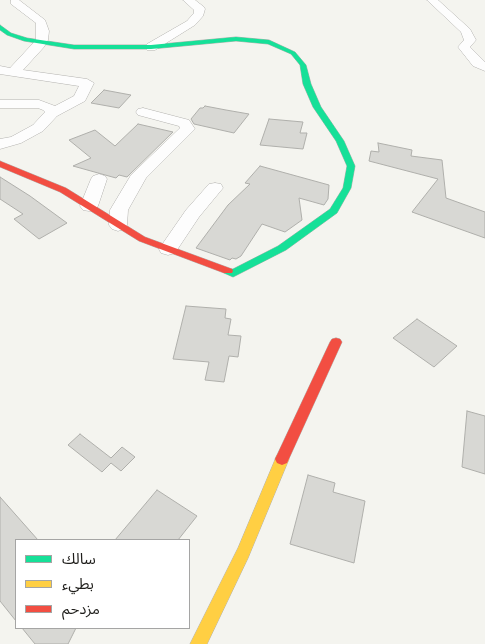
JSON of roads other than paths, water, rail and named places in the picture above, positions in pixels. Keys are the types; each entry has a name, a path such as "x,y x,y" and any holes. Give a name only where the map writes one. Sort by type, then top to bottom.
{"street":[{"path":"151,48 191,23 199,14 200,9 188,0"},
{"path":"432,0 466,31 470,40 464,47 477,63 485,67"},
{"path":"6,71 40,43 43,31 41,22 15,2"},
{"path":"0,27 9,34 40,43 74,47 151,48 236,39 269,42 292,53 303,65 307,84 317,107 340,141 352,166 347,188 334,211 282,248 233,273 142,239 64,190 0,164"},
{"path":"0,144 16,140 38,128 52,112 80,98 87,83 6,71"},
{"path":"0,104 38,104 49,107 52,112"},
{"path":"118,225 119,210 139,175 188,128 184,123 143,112"},
{"path":"89,206 99,180"},
{"path":"168,249 192,214 215,188"},
{"path":"198,644 243,553 290,441 336,342"}]}
